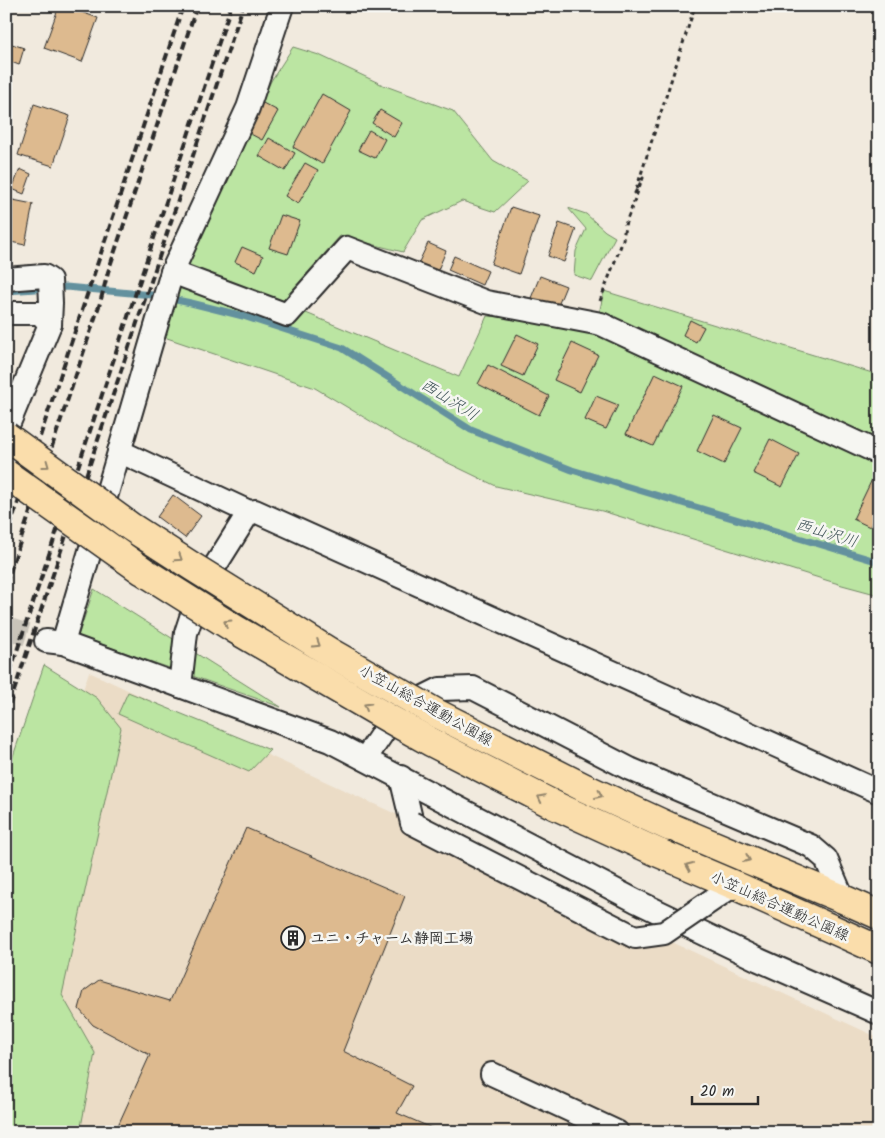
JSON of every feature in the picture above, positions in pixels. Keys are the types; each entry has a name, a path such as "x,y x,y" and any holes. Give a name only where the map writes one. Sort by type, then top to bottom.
{"main road":[{"name":"小笠山総合運動公園線","path":"6,436 131,527 193,567 331,652 436,713 585,788 670,827 879,915"},
{"name":"小笠山総合運動公園線","path":"6,474 143,571 236,629 431,742 556,806 879,950"}],"street":[{"path":"282,6 248,108 170,279 119,451 54,642 330,741 636,901 759,960 879,1013"},
{"path":"170,279 287,315 347,248 486,302 601,324 879,453"},
{"path":"6,279 44,276 50,280 51,314 6,430"},
{"path":"6,313 51,314"},
{"path":"119,451 249,512 255,511 879,792"},
{"path":"180,686 186,633 200,590 249,512"},
{"path":"365,759 398,710 440,689 473,688 630,769 811,846 826,859 843,899"},
{"path":"401,777 412,823 635,937 664,933 734,885"},
{"path":"492,1074 617,1132"}],"path":[{"path":"593,322 623,240 625,225 643,178 635,193 695,6"}],"shaded area":[{"path":"89,672 879,1038 879,1132 6,1132 6,917"}],"green space":[{"path":"293,47 319,55 383,85 453,111 493,161 528,181 495,212 462,201 422,220 403,252 340,236 278,306 181,271 271,81"},
{"path":"568,208 586,214 605,231 615,237 592,281 574,275 576,251 586,229"},
{"path":"184,276 287,315 306,313 459,377 487,316 593,322 879,453 879,595 602,511 496,486 407,443 315,388 164,337 167,314"},
{"path":"604,291 879,375 879,450 597,323"},
{"path":"94,589 281,707 78,636"},
{"path":"44,665 97,698 121,728 62,995 95,1053 80,1132 6,1132 6,777"},
{"path":"128,692 270,750 249,772 118,714"}],"building":[{"path":"59,6 98,18 82,62 44,48"},
{"path":"6,42 24,48 19,65 6,60"},
{"path":"322,94 351,111 322,164 293,147"},
{"path":"261,102 278,111 262,140 245,131"},
{"path":"34,104 70,116 53,166 18,155"},
{"path":"380,110 402,123 394,137 372,123"},
{"path":"369,130 385,139 375,158 358,150"},
{"path":"269,138 295,153 285,171 259,156"},
{"path":"305,163 318,170 298,204 285,196"},
{"path":"20,169 31,174 24,194 12,189"},
{"path":"8,199 33,204 25,245 6,241 6,207"},
{"path":"511,207 539,216 519,274 491,264"},
{"path":"281,215 300,221 288,254 269,248"},
{"path":"559,223 576,229 564,262 548,256"},
{"path":"428,243 446,251 437,272 418,264"},
{"path":"242,247 263,256 256,271 235,262"},
{"path":"454,256 488,271 482,285 448,270"},
{"path":"540,276 566,286 557,308 531,298"},
{"path":"690,320 704,327 696,342 683,335"},
{"path":"517,334 538,344 523,376 501,366"},
{"path":"572,343 598,355 580,392 554,380"},
{"path":"488,365 549,396 539,415 478,384"},
{"path":"655,373 683,386 653,446 626,434"},
{"path":"596,396 618,405 606,429 585,420"},
{"path":"714,415 742,428 724,464 697,451"},
{"path":"770,439 799,454 782,487 753,473"},
{"path":"878,467 879,515 876,513 870,527 853,519"},
{"path":"173,495 201,516 185,538 157,517"},
{"name":"ユニ・チャーム静岡工場","path":"246,828 405,896 343,1051 412,1086 397,1113 441,1132 115,1132 150,1055 93,1025 79,1009 84,991 99,980 170,1001"}],"waterway":[{"name":"西山沢川","path":"6,291 66,287 152,295 243,316 342,348 471,430 572,470 879,562"}],"tunnel":[{"path":"6,628 46,641"}],"railway":[{"path":"6,539 183,6"},
{"path":"6,584 197,6"},
{"path":"6,684 231,6"},
{"path":"6,715 243,6"}],"place":[{"name":"ユニ・チャーム静岡工場","path":"293,938"}]}
